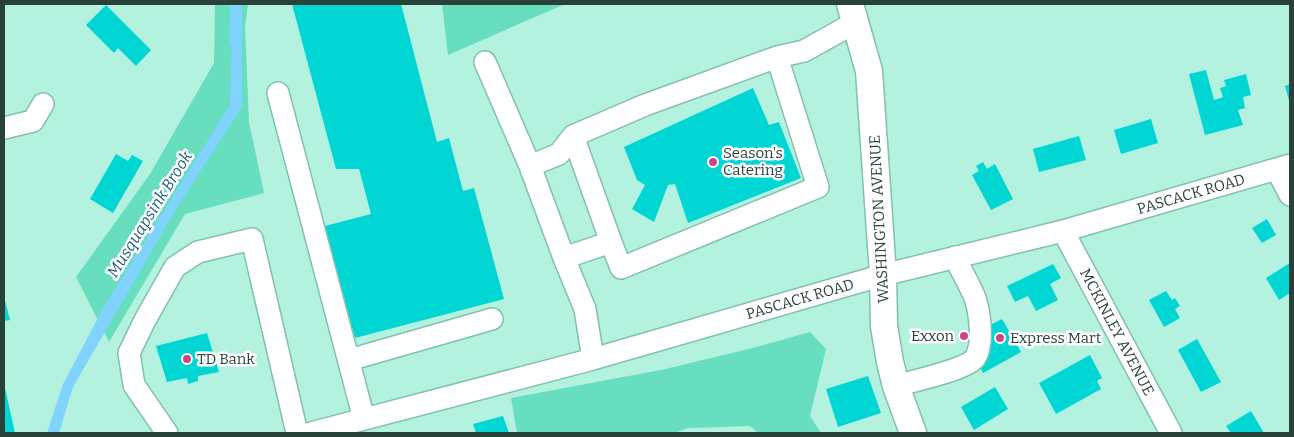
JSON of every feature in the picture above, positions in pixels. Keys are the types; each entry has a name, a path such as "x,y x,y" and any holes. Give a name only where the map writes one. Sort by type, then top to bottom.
{"main road":[{"name":"WASHINGTON AVENUE","path":"853,13 869,72 884,275 884,326 896,386 913,433"}],"street":[{"path":"530,166 559,154 573,136 645,105 777,57 804,51 853,13"},
{"path":"573,136 621,268 818,187 777,57"},
{"path":"485,62 530,166 585,309 593,359"},
{"path":"278,93 364,419"},
{"path":"4,128 34,121 43,104"},
{"path":"1284,168 1290,195"},
{"name":"PASCACK ROAD","path":"311,433 593,359 884,275 1063,231 1284,168"},
{"name":"MCKINLEY AVENUE","path":"1063,231 1171,433"},
{"path":"167,433 134,385 129,353 144,320 175,267 198,252 252,239 297,433"},
{"path":"564,258 611,242"},
{"path":"896,386 958,368 974,359 980,343 979,315 975,297 955,257"},
{"path":"349,360 492,319"}],"green space":[{"path":"215,4 248,4 245,27 249,122 264,193 185,214 109,342 76,277 150,174 214,63"},
{"path":"442,4 565,4 448,55"},
{"path":"810,332 826,349 810,416 821,433 758,433 750,426 688,428 674,433 517,433 511,398 661,370"}],"water":[{"path":"233,4 242,4 242,107 179,204 73,387 59,433 47,433 63,384 105,305 230,105"}],"building":[{"path":"292,4 401,4 437,142 449,138 463,191 474,188 504,299 355,338 325,226 371,214 359,169 336,169"},
{"path":"106,5 151,50 136,66 118,48 114,53 86,25"},
{"path":"1206,70 1214,100 1223,97 1220,88 1226,86 1224,80 1246,74 1251,95 1243,97 1245,108 1238,110 1243,125 1205,135 1189,74"},
{"path":"1290,84 1290,104 1285,86"},
{"name":"Season's Catering","path":"753,88 769,125 779,122 801,178 688,223 675,184 668,185 654,222 632,209 645,185 637,180 624,147"},
{"path":"1151,119 1158,143 1121,154 1114,130"},
{"path":"1079,136 1086,160 1039,172 1033,149"},
{"path":"116,154 128,161 132,155 143,161 113,213 90,199"},
{"path":"983,162 987,169 995,164 1013,199 991,210 972,175 979,171 976,166"},
{"path":"1267,219 1276,235 1262,243 1252,228"},
{"path":"1290,263 1290,293 1279,300 1266,278"},
{"path":"1053,264 1061,278 1050,284 1058,300 1036,311 1028,296 1015,302 1007,286"},
{"path":"1166,291 1172,300 1175,298 1180,306 1175,309 1180,318 1164,327 1149,300"},
{"path":"4,297 10,320 4,321"},
{"name":"Express Mart","path":"1002,319 1021,352 983,373 979,365 992,324"},
{"name":"TD Bank","path":"207,333 219,372 198,376 198,381 188,384 187,378 167,382 156,346"},
{"path":"1197,339 1221,382 1201,392 1178,350"},
{"path":"1090,355 1102,378 1097,381 1101,389 1056,414 1039,383"},
{"path":"868,376 881,413 838,427 826,389"},
{"path":"995,387 1008,409 974,430 961,407"},
{"path":"5,388 15,433 4,433"},
{"path":"1251,411 1264,433 1231,433 1226,426"},
{"path":"503,416 509,433 476,433 473,424"}],"waterway":[{"name":"Musquapsink Brook","path":"232,44 233,4"}],"place":[{"name":"Season's Catering","path":"713,162"},
{"name":"Exxon","path":"964,336"},
{"name":"Express Mart","path":"1000,338"},
{"name":"TD Bank","path":"187,359"}]}
